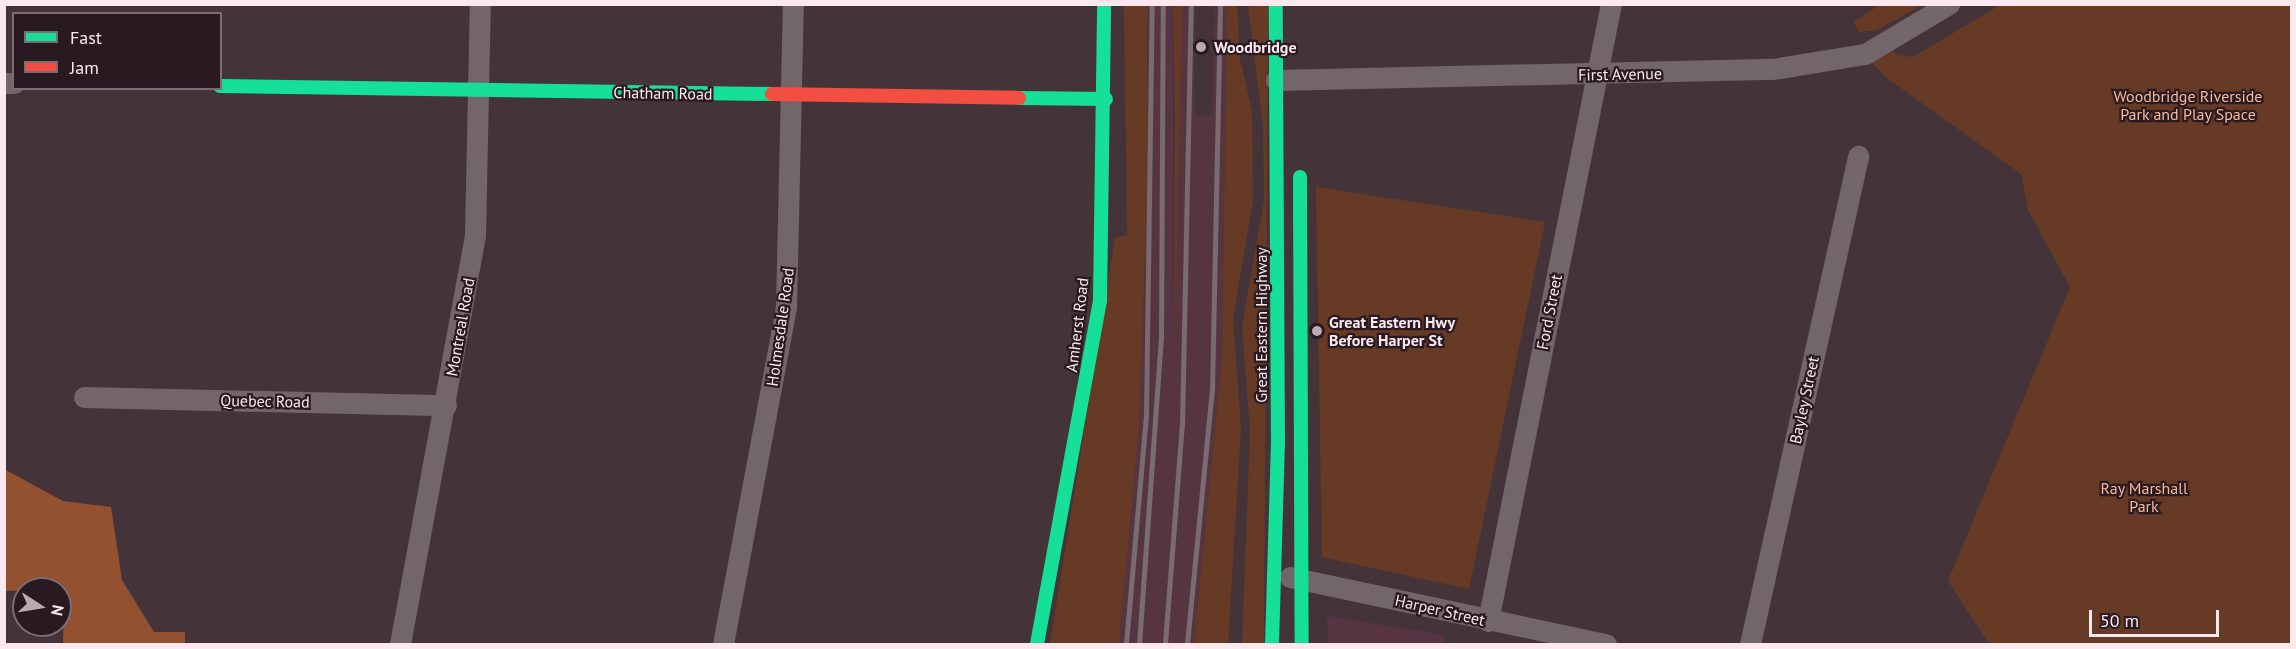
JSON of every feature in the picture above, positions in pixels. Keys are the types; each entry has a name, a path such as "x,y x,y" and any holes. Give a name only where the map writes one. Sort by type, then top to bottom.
{"main road":[{"name":"Amherst Road","path":"1037,645 1100,300 1106,99 1104,4"},
{"name":"Great Eastern Highway","path":"1272,645 1276,4"},
{"name":"Chatham Road","path":"222,86 1106,99"},
{"path":"1299,159 1302,645"}],"street":[{"name":"Montreal Road","path":"400,645 446,405 475,235 480,4"},
{"name":"Holmesdale Road","path":"723,645 786,308 794,4"},
{"name":"Ford Street","path":"1488,621 1611,4"},
{"name":"First Avenue","path":"1276,80 1596,75 1773,69 1865,54 1949,4"},
{"name":"Bayley Street","path":"1750,645 1858,156"},
{"name":"Quebec Road","path":"84,397 446,405"},
{"name":"Harper Street","path":"1274,574 1604,644"}],"shaded area":[{"path":"1147,5 1173,5 1174,365 1182,5 1195,5 1194,115 1212,116 1215,5 1227,5 1222,356 1194,644 1119,644 1139,428 1148,168"},
{"path":"4,469 63,501 111,507 122,580 154,632 185,632 185,644 63,644 63,637 72,637 72,577 12,577 12,591 5,591"},
{"path":"1327,616 1445,635 1445,644 1328,644"}],"green space":[{"path":"1268,4 1264,644 1242,644 1250,431 1242,327 1264,201 1263,125 1248,7"},
{"path":"1919,4 1920,6 1877,30 1858,32 1854,22 1879,5"},
{"path":"1124,5 1147,5 1148,168 1139,428 1119,644 1050,644 1115,238 1127,235"},
{"path":"1173,5 1182,5 1174,403 1175,116"},
{"path":"1227,5 1237,5 1240,59 1252,111 1253,201 1233,319 1241,429 1228,644 1194,644 1222,356"},
{"name":"Ray Marshall Park","path":"2000,5 2291,5 2291,644 1989,644 1948,581 2070,287 2028,210 2021,174 1884,76 1865,54 1887,44 1897,55 1913,57"},
{"path":"1316,187 1545,222 1469,589 1322,557"}],"railway":[{"path":"1126,644 1146,415 1152,4"},
{"path":"1139,644 1161,339 1163,4"},
{"path":"1165,644 1182,425 1191,4"},
{"path":"1187,644 1212,390 1220,4"}],"traffic: fast":[{"path":"1037,644 1100,300 1104,4"},
{"path":"1272,644 1278,445 1276,4"},
{"path":"222,86 772,94"},
{"path":"1019,98 1106,99"},
{"path":"1300,177 1302,644"}],"traffic: jam":[{"path":"772,94 1019,98"}],"place":[{"name":"Woodbridge","path":"1201,47"},
{"name":"Great Eastern Hwy Before Harper St","path":"1317,331"}],"park label":[{"name":"Woodbridge Riverside Park and Play Space","path":"2188,105"}]}
